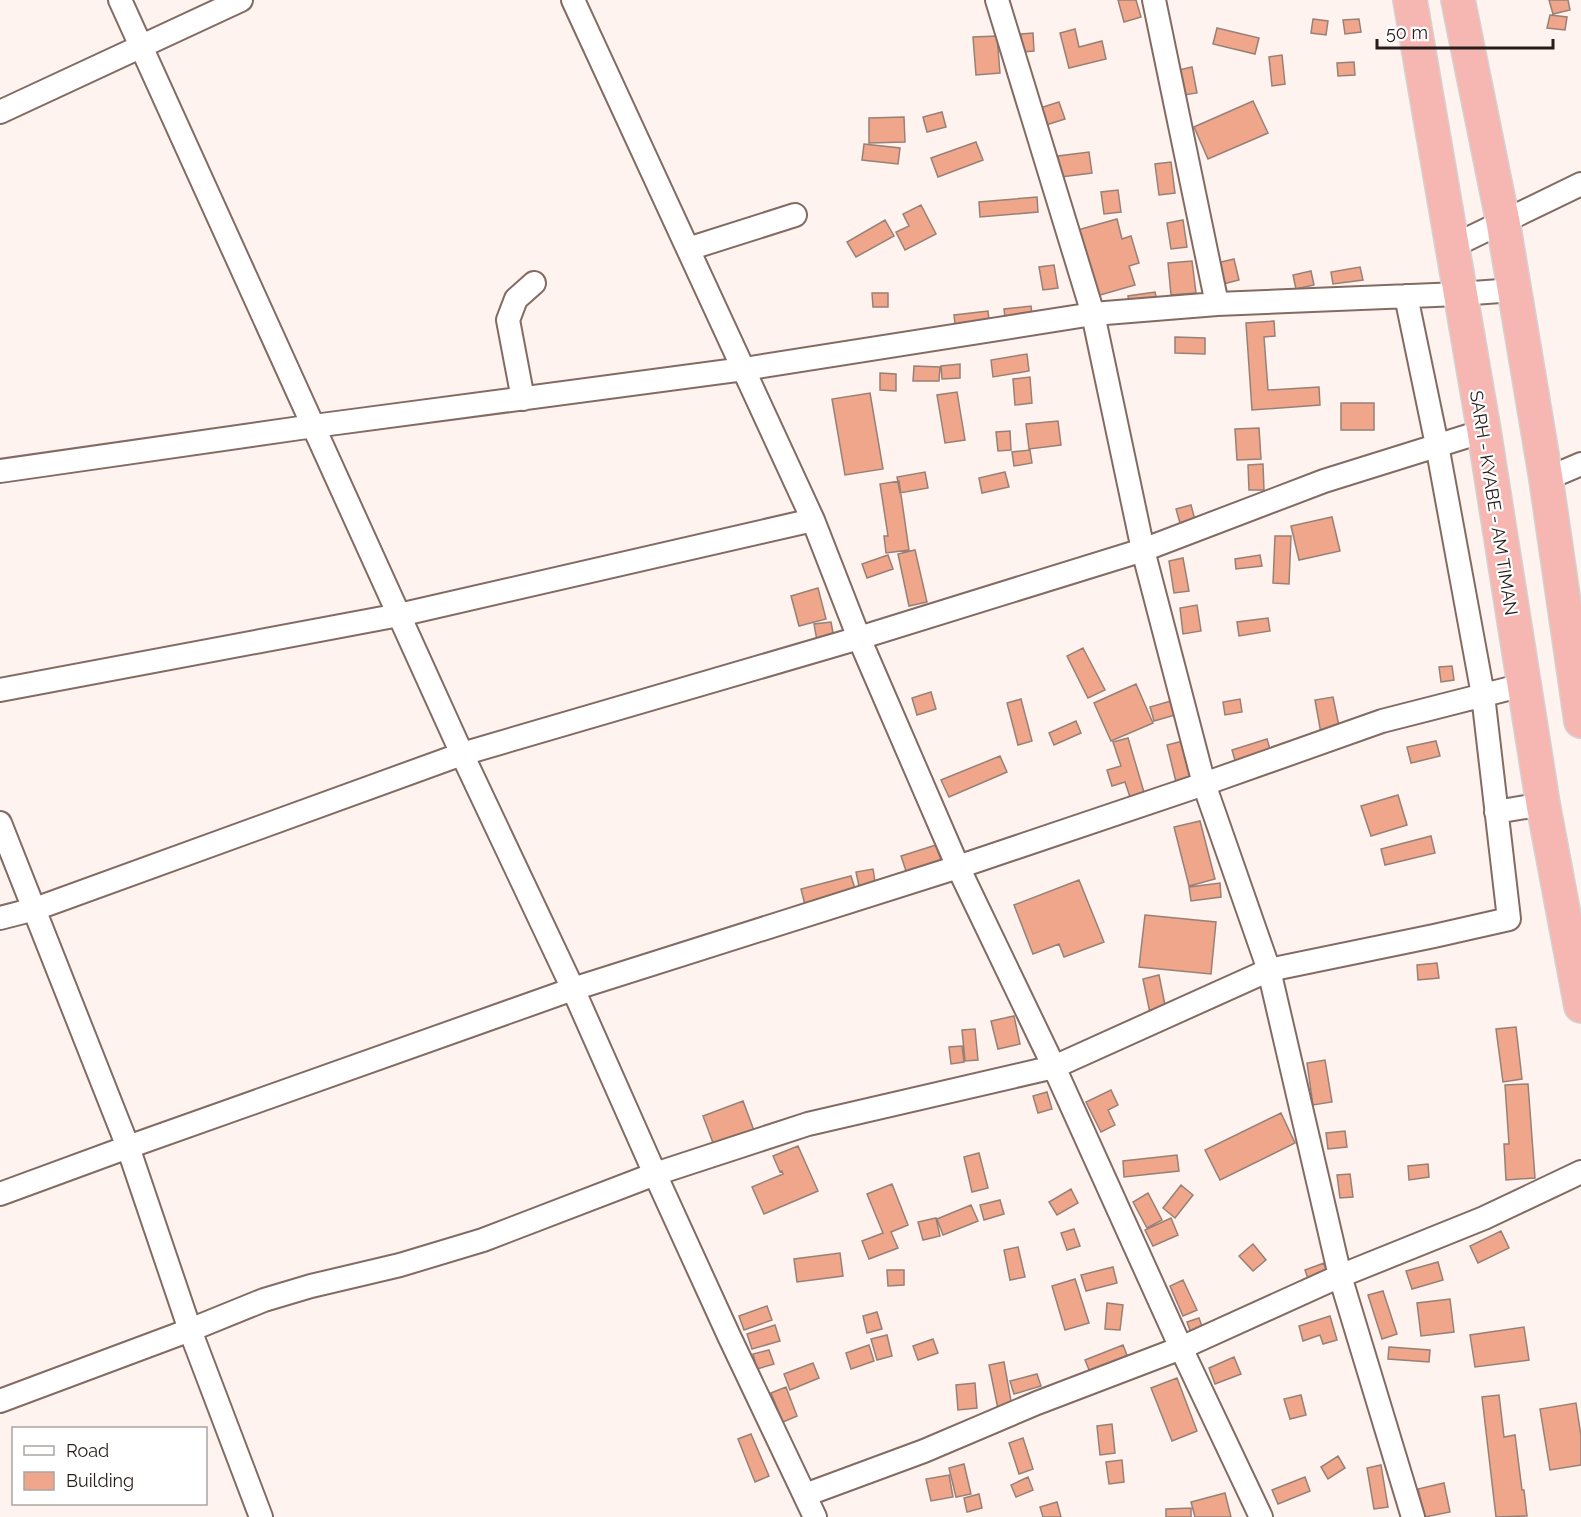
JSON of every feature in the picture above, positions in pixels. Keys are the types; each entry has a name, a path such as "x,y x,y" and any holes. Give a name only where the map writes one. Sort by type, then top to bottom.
{"highway":[{"name":"SARH - KYABE - AM TIMAN","path":"1410,0 1484,431 1543,804 1581,1006"},
{"path":"1458,0 1503,222 1579,700"}],"street":[{"path":"120,0 462,754 573,989 729,1336 815,1517"},
{"path":"0,112 242,0"},
{"path":"573,0 813,520 859,638 958,867 1054,1067 1181,1348 1261,1517"},
{"path":"997,0 1093,314 1143,550 1204,784 1269,970 1340,1276 1413,1517"},
{"path":"1154,0 1217,304"},
{"path":"1451,247 1581,184"},
{"path":"688,249 795,215"},
{"path":"523,399 508,320 516,298 534,283"},
{"path":"0,471 314,426 744,369 1093,314 1217,304 1406,297 1514,290"},
{"path":"0,1401 264,1300 400,1265 483,1240 655,1174 808,1124 1054,1067 1269,970 1509,919 1483,695 1437,445 1406,297"},
{"path":"0,918 34,909 462,754 859,638 1143,550 1324,481 1484,431"},
{"path":"1545,479 1581,464"},
{"path":"0,690 399,615 813,520"},
{"path":"0,1194 573,989 958,867 1382,721 1523,685"},
{"path":"1497,812 1543,804"},
{"path":"0,823 128,1147 190,1330 261,1517"},
{"path":"805,1495 1181,1348 1340,1276 1484,1218 1581,1172"}],"building":[{"path":"1118,0 1136,0 1141,17 1124,22"},
{"path":"1549,0 1568,0 1570,10 1553,14"},
{"path":"1550,15 1567,17 1565,30 1547,28"},
{"path":"1313,19 1328,21 1326,35 1311,33"},
{"path":"1359,19 1361,32 1345,34 1343,20"},
{"path":"1217,28 1259,38 1255,54 1213,44"},
{"path":"1075,29 1079,47 1102,41 1106,59 1069,68 1060,33"},
{"path":"1033,33 1034,51 1022,52 1021,34"},
{"path":"997,36 1000,73 976,75 973,37"},
{"path":"1282,55 1285,84 1272,86 1269,57"},
{"path":"1354,62 1355,75 1338,76 1337,63"},
{"path":"1192,67 1197,93 1184,95 1179,70"},
{"path":"1253,101 1268,133 1208,159 1194,127"},
{"path":"1059,102 1065,119 1046,125 1040,108"},
{"path":"942,112 946,127 927,132 923,117"},
{"path":"904,117 905,142 869,143 869,118"},
{"path":"976,142 983,160 938,177 931,158"},
{"path":"864,144 900,148 898,164 862,160"},
{"path":"1089,152 1092,173 1061,177 1058,156"},
{"path":"1171,162 1175,193 1159,195 1155,164"},
{"path":"1118,190 1121,212 1104,214 1101,192"},
{"path":"1037,197 1038,212 980,217 979,202"},
{"path":"921,205 936,234 905,250 896,232 909,226 903,214"},
{"path":"1117,219 1122,239 1131,236 1139,263 1129,266 1135,285 1093,297 1074,231"},
{"path":"885,220 894,236 856,257 847,242"},
{"path":"1183,220 1187,247 1171,249 1167,223"},
{"path":"1234,259 1239,280 1223,284 1217,263"},
{"path":"1192,261 1196,293 1171,295 1168,263"},
{"path":"1054,265 1058,288 1043,290 1039,267"},
{"path":"1360,267 1363,280 1333,284 1331,272"},
{"path":"1311,271 1314,285 1296,289 1293,275"},
{"path":"1155,292 1158,307 1130,310 1128,296"},
{"path":"872,293 888,293 888,307 873,307"},
{"path":"1031,306 1033,323 1006,326 1004,309"},
{"path":"988,311 990,328 956,332 954,315"},
{"path":"1274,321 1275,336 1264,337 1268,390 1319,387 1320,405 1252,410 1246,323"},
{"path":"1175,337 1205,338 1205,354 1175,353"},
{"path":"1027,354 1029,371 993,377 991,360"},
{"path":"960,364 960,378 942,379 941,366"},
{"path":"914,366 940,367 939,381 913,381"},
{"path":"880,373 896,374 896,391 880,390"},
{"path":"1030,377 1032,403 1015,405 1013,379"},
{"path":"957,392 965,440 945,443 937,395"},
{"path":"870,393 883,469 845,475 832,399"},
{"path":"1341,403 1374,403 1374,430 1341,430"},
{"path":"1058,421 1061,445 1029,449 1026,424"},
{"path":"1259,428 1261,459 1237,460 1235,429"},
{"path":"1010,431 1011,450 998,451 996,432"},
{"path":"1030,450 1032,463 1014,466 1012,452"},
{"path":"1263,464 1264,490 1249,490 1248,465"},
{"path":"925,472 928,488 900,493 897,477"},
{"path":"1005,472 1009,487 982,493 979,478"},
{"path":"899,481 909,550 886,553 884,536 888,536 880,484"},
{"path":"1191,505 1195,520 1180,523 1176,509"},
{"path":"1332,517 1340,551 1299,560 1291,526"},
{"path":"1275,536 1291,536 1289,584 1273,583"},
{"path":"915,550 927,602 909,606 898,554"},
{"path":"888,555 893,569 867,578 862,564"},
{"path":"1260,555 1262,566 1236,569 1235,559"},
{"path":"1183,558 1189,591 1174,593 1169,561"},
{"path":"818,588 826,619 799,626 791,596"},
{"path":"1197,605 1201,631 1183,634 1180,608"},
{"path":"1268,618 1270,631 1239,636 1237,622"},
{"path":"831,622 834,638 817,641 814,624"},
{"path":"1083,648 1105,690 1088,698 1067,656"},
{"path":"1452,666 1454,680 1441,682 1439,667"},
{"path":"1136,684 1153,723 1111,741 1094,703"},
{"path":"931,692 936,709 917,715 912,698"},
{"path":"1333,697 1341,736 1322,739 1315,700"},
{"path":"1021,699 1032,741 1018,745 1007,703"},
{"path":"1240,699 1242,712 1225,715 1223,702"},
{"path":"1171,701 1175,715 1154,721 1150,707"},
{"path":"1076,721 1081,733 1054,745 1049,733"},
{"path":"1128,738 1146,799 1132,803 1125,782 1112,786 1107,770 1121,766 1113,742"},
{"path":"1267,739 1272,756 1237,767 1232,750"},
{"path":"1183,741 1192,783 1177,786 1167,745"},
{"path":"1436,741 1440,756 1411,763 1407,747"},
{"path":"1000,756 1007,772 949,797 941,780"},
{"path":"1398,795 1407,825 1371,836 1361,806"},
{"path":"1200,821 1215,879 1189,886 1174,827"},
{"path":"1431,836 1435,853 1385,865 1381,849"},
{"path":"936,845 942,863 907,874 901,856"},
{"path":"873,869 876,888 860,891 856,872"},
{"path":"851,876 857,895 806,909 801,889"},
{"path":"1079,880 1104,942 1064,957 1059,944 1033,954 1014,905"},
{"path":"1220,883 1221,897 1191,901 1189,887"},
{"path":"1145,915 1216,922 1211,974 1139,967"},
{"path":"1437,963 1439,978 1418,980 1417,965"},
{"path":"1159,975 1167,1015 1151,1018 1143,979"},
{"path":"1014,1016 1020,1044 998,1049 991,1021"},
{"path":"1516,1027 1522,1079 1503,1082 1496,1029"},
{"path":"975,1029 978,1060 965,1061 962,1030"},
{"path":"962,1046 964,1062 951,1064 949,1047"},
{"path":"1325,1060 1332,1102 1313,1105 1307,1063"},
{"path":"1528,1084 1535,1178 1506,1180 1504,1144 1509,1144 1505,1085"},
{"path":"1111,1090 1118,1105 1108,1110 1115,1125 1101,1132 1086,1102"},
{"path":"1047,1092 1052,1109 1038,1113 1033,1096"},
{"path":"743,1101 759,1144 719,1159 703,1116"},
{"path":"1281,1113 1295,1143 1220,1180 1205,1150"},
{"path":"1345,1131 1347,1147 1328,1149 1326,1133"},
{"path":"798,1146 818,1191 764,1214 752,1187 783,1174 773,1156"},
{"path":"979,1153 988,1188 972,1192 964,1157"},
{"path":"1177,1155 1179,1171 1124,1177 1123,1161"},
{"path":"1428,1164 1429,1177 1409,1180 1408,1166"},
{"path":"1350,1174 1353,1197 1340,1198 1337,1175"},
{"path":"892,1184 908,1225 891,1232 898,1248 869,1259 862,1241 883,1233 867,1194"},
{"path":"1181,1185 1193,1195 1175,1218 1163,1208"},
{"path":"1071,1189 1078,1203 1057,1215 1049,1202"},
{"path":"1148,1193 1162,1220 1147,1228 1133,1202"},
{"path":"1000,1200 1004,1214 984,1220 980,1205"},
{"path":"971,1205 978,1221 943,1235 937,1219"},
{"path":"936,1218 940,1236 923,1240 918,1222"},
{"path":"1171,1218 1178,1235 1153,1246 1145,1230"},
{"path":"1074,1229 1080,1246 1067,1250 1061,1233"},
{"path":"1501,1231 1509,1248 1478,1263 1470,1246"},
{"path":"1253,1244 1266,1260 1253,1271 1239,1256"},
{"path":"1018,1247 1025,1277 1010,1280 1004,1250"},
{"path":"840,1253 843,1276 797,1282 794,1259"},
{"path":"1438,1262 1443,1280 1412,1289 1406,1271"},
{"path":"1324,1263 1329,1277 1310,1284 1305,1270"},
{"path":"1113,1267 1117,1283 1086,1291 1081,1275"},
{"path":"887,1270 904,1270 904,1285 888,1286"},
{"path":"1075,1279 1089,1323 1065,1330 1052,1286"},
{"path":"1183,1280 1197,1310 1183,1316 1170,1286"},
{"path":"1383,1291 1397,1334 1382,1339 1368,1295"},
{"path":"1450,1299 1454,1332 1421,1336 1417,1303"},
{"path":"1107,1303 1123,1305 1120,1330 1105,1329"},
{"path":"767,1306 772,1320 744,1330 739,1316"},
{"path":"877,1312 882,1329 867,1333 863,1316"},
{"path":"1330,1316 1337,1340 1323,1344 1320,1335 1303,1341 1299,1326"},
{"path":"1199,1318 1206,1337 1194,1341 1187,1322"},
{"path":"775,1325 780,1341 752,1349 747,1334"},
{"path":"1524,1327 1529,1360 1475,1367 1470,1335"},
{"path":"887,1335 892,1356 877,1360 871,1339"},
{"path":"933,1339 938,1353 918,1360 913,1346"},
{"path":"869,1345 874,1361 851,1369 846,1353"},
{"path":"1123,1345 1130,1363 1092,1377 1085,1360"},
{"path":"1389,1347 1430,1350 1429,1362 1388,1359"},
{"path":"769,1350 774,1364 757,1369 753,1354"},
{"path":"1234,1357 1241,1374 1215,1384 1209,1368"},
{"path":"1004,1362 1013,1412 999,1414 989,1365"},
{"path":"813,1363 819,1378 790,1390 784,1374"},
{"path":"1037,1374 1041,1386 1014,1394 1010,1381"},
{"path":"1177,1378 1197,1431 1172,1441 1151,1388"},
{"path":"975,1383 977,1408 958,1410 956,1385"},
{"path":"786,1387 797,1416 783,1422 771,1393"},
{"path":"1301,1395 1306,1415 1290,1419 1284,1399"},
{"path":"1499,1395 1504,1437 1515,1435 1527,1516 1496,1517 1482,1397"},
{"path":"1576,1403 1581,1436 1581,1465 1550,1470 1540,1409"},
{"path":"1112,1424 1115,1453 1100,1455 1097,1426"},
{"path":"751,1434 769,1476 755,1482 738,1439"},
{"path":"1023,1438 1033,1469 1019,1474 1009,1443"},
{"path":"1338,1456 1345,1468 1328,1479 1321,1467"},
{"path":"1122,1460 1124,1482 1109,1484 1106,1462"},
{"path":"964,1464 971,1494 956,1497 949,1468"},
{"path":"1381,1465 1388,1507 1374,1509 1367,1468"},
{"path":"949,1475 953,1497 931,1501 926,1479"},
{"path":"1028,1477 1033,1490 1016,1497 1011,1485"},
{"path":"1305,1477 1310,1491 1278,1504 1272,1490"},
{"path":"1444,1483 1450,1512 1425,1517 1418,1489"},
{"path":"1225,1493 1231,1517 1195,1517 1191,1502"},
{"path":"979,1494 982,1508 967,1512 964,1498"},
{"path":"1057,1502 1061,1517 1043,1517 1040,1507"},
{"path":"1191,1508 1191,1517 1166,1517 1166,1509"}]}
